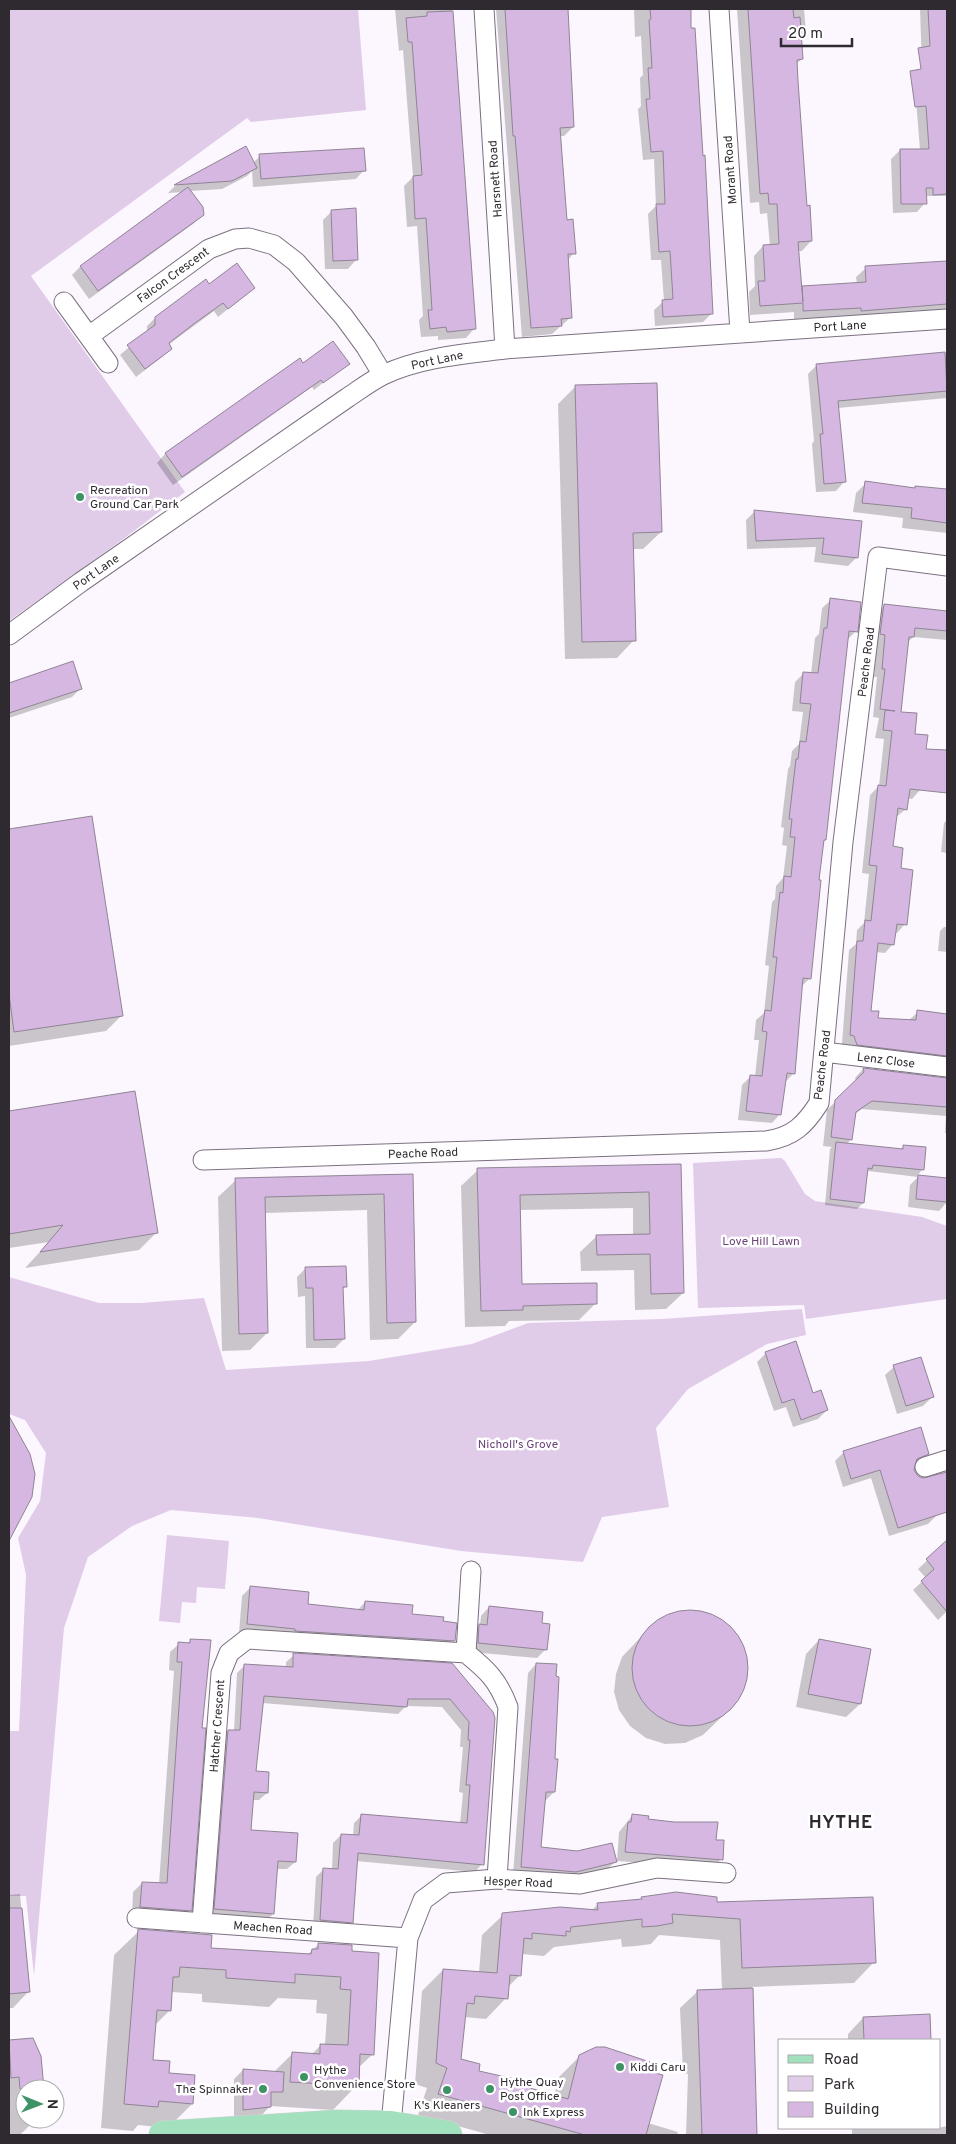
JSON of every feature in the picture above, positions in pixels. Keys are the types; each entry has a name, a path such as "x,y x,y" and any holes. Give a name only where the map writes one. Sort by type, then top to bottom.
{"main road":[{"path":"163,2135 337,2124 391,2125 448,2135"}],"street":[{"name":"Harsnett Road","path":"484,9 505,349"},
{"name":"Morant Road","path":"719,9 740,332"},
{"name":"Falcon Crescent","path":"89,336 209,249 235,239 255,239 274,245 296,262 344,317 366,347 383,375"},
{"path":"64,302 108,363"},
{"name":"Port Lane","path":"9,635 265,454 383,375 427,360 505,349 947,318"},
{"name":"Peache Road","path":"203,1160 766,1141 782,1139 806,1123 819,1103 843,842 878,557 947,566"},
{"name":"Lenz Close","path":"824,1052 947,1067"},
{"path":"925,1467 947,1460"},
{"path":"470,1571 466,1653 484,1667 500,1687 508,1707 497,1879"},
{"name":"Hatcher Crescent","path":"202,1923 221,1673 229,1653 246,1638 466,1653"},
{"name":"Hesper Road","path":"391,2125 408,1938 423,1900 446,1884 497,1879 580,1884 657,1868 726,1873"},
{"name":"Meachen Road","path":"138,1918 408,1938"}],"green space":[{"path":"9,9 358,9 366,110 251,122 247,118 31,276 185,492 9,621"},
{"name":"Love Hill Lawn","path":"781,1158 785,1161 805,1194 815,1201 922,1217 947,1226 947,1299 806,1319 804,1305 698,1308 693,1163"},
{"name":"Nicholl's Grove","path":"9,1277 99,1303 142,1303 204,1298 226,1370 369,1361 472,1344 528,1323 662,1319 802,1309 806,1335 767,1344 688,1389 656,1428 669,1507 602,1517 583,1562 461,1551 258,1518 171,1510 132,1526 88,1557 64,1628 34,1976 26,1896 9,1896 9,1731 19,1731 26,1575 18,1538 40,1501 46,1453 25,1420 9,1414"},
{"path":"167,1535 229,1541 225,1589 197,1587 196,1603 182,1602 180,1623 159,1621"}],"building":[{"path":"505,9 568,9 574,127 560,128 567,220 573,219 576,254 568,254 572,318 561,319 562,326 531,328 515,136 513,136"},
{"path":"650,9 691,9 691,28 695,28 703,156 705,155 713,314 663,317 662,300 673,299 670,251 659,252 656,204 665,204 663,151 651,152 646,99 650,99 648,68 652,68"},
{"path":"748,9 793,9 794,18 800,17 803,59 797,60 798,81 807,206 810,205 812,241 798,242 803,302 802,286 866,282 865,266 947,261 947,304 861,311 861,308 803,311 803,303 760,306 758,281 765,281 763,245 779,244 777,204 769,204 768,193 760,194"},
{"path":"928,9 947,9 947,194 933,195 933,188 926,188 927,204 901,204 900,149 929,149 926,106 915,107 910,71 921,69 918,48 930,46"},
{"path":"453,11 476,329 447,332 446,327 430,329 428,310 432,310 426,218 415,219 413,176 422,175 412,42 408,42 406,18 427,16 427,12"},
{"path":"246,146 257,168 232,181 174,185"},
{"path":"364,148 366,171 261,179 259,154"},
{"path":"188,187 203,207 204,215 98,291 80,266"},
{"path":"356,208 358,260 333,261 331,210"},
{"path":"237,263 255,288 228,309 223,303 195,323 169,343 172,349 145,369 127,345 155,325 155,317 206,279 209,284"},
{"path":"333,341 350,364 323,383 321,380 182,477 165,453 300,358 303,363"},
{"path":"945,352 947,391 838,401 846,482 824,484 820,434 823,434 816,364"},
{"path":"657,383 662,532 633,533 636,641 582,642 575,385"},
{"path":"865,481 915,488 915,486 947,489 947,523 911,518 912,508 862,503"},
{"path":"754,510 862,521 858,558 822,554 824,538 756,541"},
{"path":"830,598 861,602 858,632 849,631 826,840 824,840 819,880 821,880 811,979 803,978 795,1074 787,1073 781,1115 746,1111 750,1075 762,1076 767,1032 762,1031 765,1010 771,1011 777,957 773,957 780,892 783,893 784,876 791,877 795,837 790,837 792,819 789,819 796,759 798,759 800,741 806,742 811,704 800,703 803,672 818,673 824,628 827,628"},
{"path":"884,604 947,611 947,631 915,628 914,637 909,637 901,712 917,713 915,734 928,735 926,749 947,750 947,793 910,789 907,810 898,808 893,846 903,848 901,868 913,870 907,925 897,924 894,945 878,943 871,1011 879,1011 878,1018 916,1020 917,1010 947,1014 947,1056 857,1045 854,1036 850,1035 857,941 863,941 865,920 871,921 877,866 869,865 878,785 886,786 892,731 883,730 885,710 895,711 880,709 885,669 882,669 885,635 880,634"},
{"path":"73,661 82,689 9,713 9,683"},
{"path":"92,816 123,1016 14,1032 9,994 9,829"},
{"path":"863,1068 947,1078 947,1107 872,1101 856,1112 852,1140 831,1137 835,1100 864,1072"},
{"path":"135,1091 158,1233 40,1252 63,1225 9,1234 9,1111"},
{"path":"836,1142 903,1149 903,1145 926,1147 924,1170 873,1165 872,1169 868,1168 864,1203 830,1199"},
{"path":"681,1164 684,1293 651,1294 650,1254 597,1255 596,1235 650,1234 649,1192 520,1195 522,1284 597,1283 597,1304 523,1306 523,1310 481,1311 477,1168"},
{"path":"413,1174 416,1322 387,1323 384,1194 265,1197 268,1333 239,1334 235,1178"},
{"path":"918,1175 947,1178 947,1202 916,1199"},
{"path":"346,1266 347,1287 343,1287 345,1339 314,1340 313,1288 306,1288 305,1267"},
{"path":"796,1341 813,1393 821,1390 828,1410 801,1420 794,1399 782,1403 765,1352"},
{"path":"921,1357 934,1397 906,1406 893,1365"},
{"path":"9,1416 30,1454 35,1474 32,1497 9,1541"},
{"path":"921,1427 929,1454 917,1459 914,1470 918,1476 923,1478 947,1472 947,1512 898,1528 880,1470 851,1479 843,1451"},
{"path":"947,1540 947,1612 921,1581 934,1569 926,1559"},
{"path":"250,1586 309,1592 308,1604 364,1610 365,1601 413,1605 412,1614 444,1617 443,1621 457,1623 455,1641 295,1631 295,1629 247,1624"},
{"path":"489,1606 543,1612 542,1623 550,1624 547,1650 478,1643 479,1624 487,1625"},
{"path":"690,1610 712,1614 731,1627 744,1646 748,1668 744,1690 731,1709 712,1722 690,1726 668,1722 649,1709 636,1690 632,1668 636,1646 649,1627 668,1614"},
{"path":"190,1639 211,1640 202,1728 206,1728 192,1911 140,1907 142,1882 167,1883 182,1662 177,1662 178,1642 190,1643"},
{"path":"819,1639 871,1649 861,1704 808,1694"},
{"path":"293,1653 452,1663 493,1712 495,1718 484,1865 358,1853 353,1923 320,1920 323,1868 338,1869 341,1834 359,1835 361,1814 467,1823 470,1785 466,1785 470,1740 468,1740 469,1722 450,1699 408,1699 407,1707 264,1696 256,1771 269,1772 268,1793 254,1792 251,1830 298,1833 296,1862 278,1861 274,1914 214,1909 228,1730 240,1730 244,1664 293,1667"},
{"path":"536,1663 557,1664 556,1676 559,1677 555,1759 558,1759 555,1792 546,1792 541,1847 577,1851 612,1843 617,1862 576,1872 521,1867"},
{"path":"632,1814 649,1816 648,1819 674,1822 718,1822 716,1840 724,1840 723,1860 625,1852 628,1822 631,1822"},
{"path":"676,1892 717,1897 717,1902 873,1897 876,1963 742,1968 740,1919 672,1914 673,1923 657,1926 642,1927 642,1919 571,1927 570,1932 566,1931 566,1936 532,1933 532,1939 524,1938 521,1976 510,1975 508,1999 475,1996 474,2004 467,2003 461,2059 480,2064 479,2071 524,2081 523,2086 568,2099 579,2055 596,2047 605,2047 650,2062 647,2071 663,2075 646,2135 585,2135 438,2094 447,2068 436,2063 443,1969 497,1973 502,1913 560,1907 598,1910 597,1903 642,1899 641,1897"},
{"path":"9,1908 22,1908 30,1992 9,1994"},
{"path":"138,1929 212,1935 211,1948 311,1954 312,1949 318,1949 318,1943 352,1945 352,1951 379,1953 374,2055 360,2054 359,2086 290,2082 292,2052 320,2054 320,2044 348,2045 351,1990 340,1989 341,1977 295,1974 295,1983 226,1978 226,1970 180,1967 179,1977 173,1977 171,2011 157,2010 153,2060 170,2061 169,2073 195,2075 193,2104 159,2101 158,2107 124,2104"},
{"path":"753,1988 757,2135 702,2135 697,1990"},
{"path":"930,2014 931,2039 864,2039 863,2017"},
{"path":"33,2038 41,2056 43,2079 11,2078 9,2040"},
{"name":"The Spinnaker","path":"243,2069 284,2072 283,2092 271,2092 271,2107 243,2110"}],"place":[{"name":"Recreation Ground Car Park","path":"80,497"},
{"name":"Kiddi Caru","path":"620,2067"},
{"name":"Hythe Convenience Store","path":"304,2077"},
{"name":"The Spinnaker","path":"263,2089"},
{"name":"Hythe Quay Post Office","path":"490,2089"},
{"name":"K's Kleaners","path":"447,2090"},
{"name":"Ink Express","path":"513,2112"}],"district":[{"name":"HYTHE","path":"841,1822"}]}
